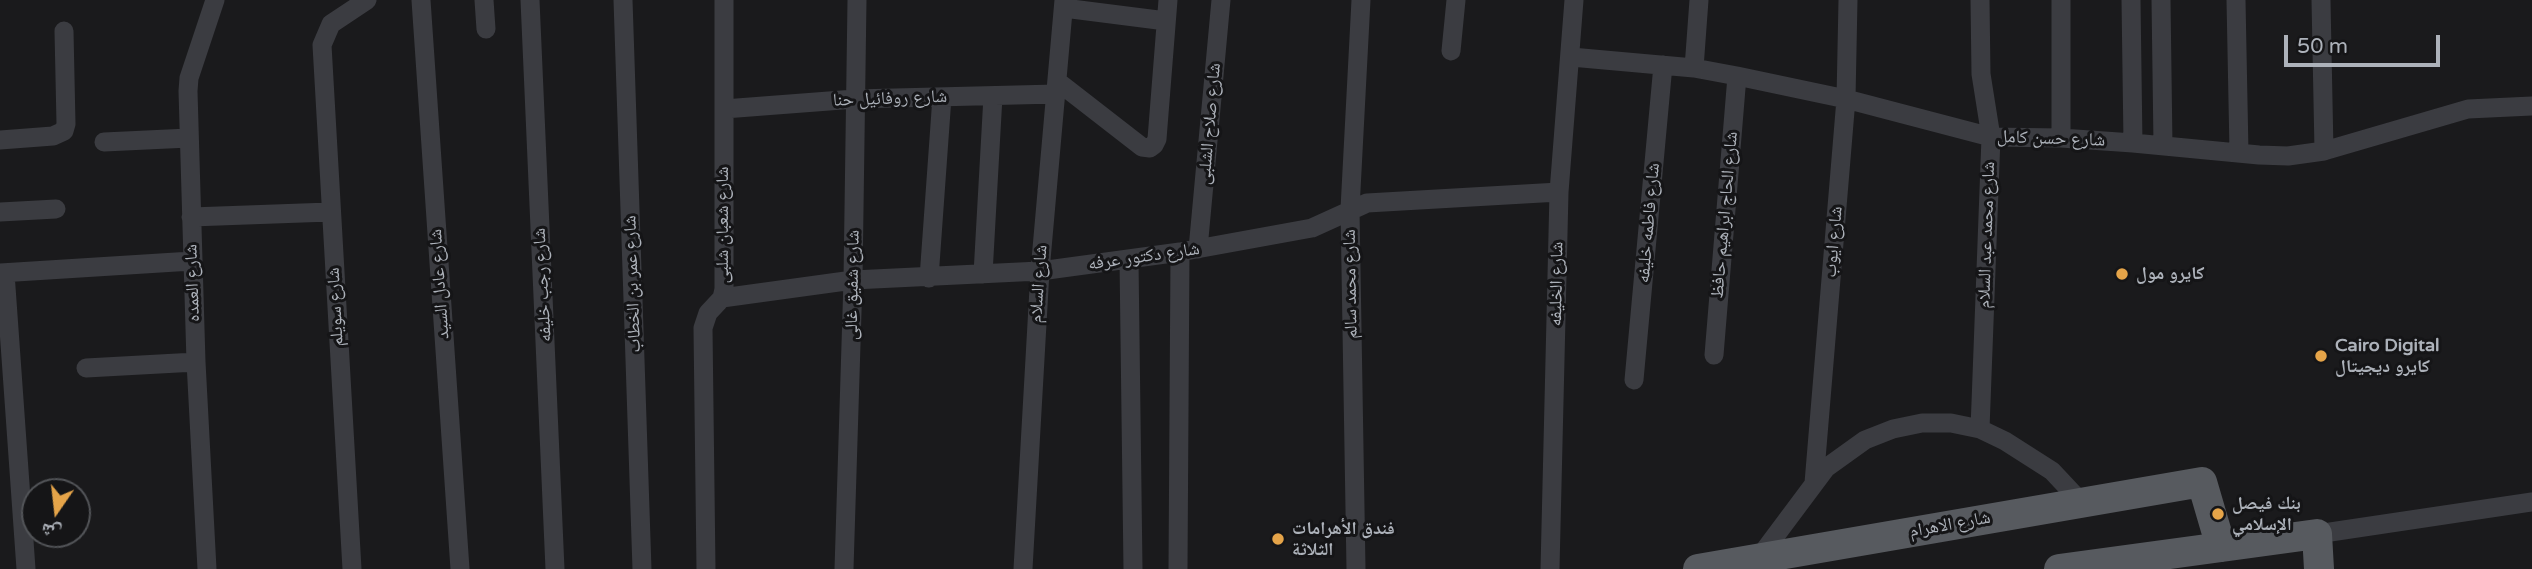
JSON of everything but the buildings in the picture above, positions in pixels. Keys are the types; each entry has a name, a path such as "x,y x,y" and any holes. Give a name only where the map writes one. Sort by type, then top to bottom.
{"main road":[{"name":"شارع الاهرام","path":"1698,569 2202,482 2221,547"},
{"path":"2071,568 2317,534 2319,569"}],"street":[{"name":"شارع العمده","path":"207,569 192,261 189,78 215,0"},
{"name":"شارع عادل السيد","path":"421,0 460,569"},
{"path":"484,0 486,29"},
{"name":"شارع رجب خليفه","path":"530,0 555,569"},
{"name":"شارع عمر بن الخطاب","path":"623,0 642,569"},
{"name":"شارع شعبان شلبى","path":"706,569 703,328 708,313 722,298 724,0"},
{"name":"شارع شفيق غالى","path":"844,569 858,0"},
{"path":"1056,88 1142,147 1150,148 1157,139 1168,0"},
{"name":"شارع صلاح الشلبى","path":"1178,569 1189,250 1221,0"},
{"name":"شارع محمد سالم","path":"1356,569 1350,209 1361,0"},
{"path":"1451,51 1456,0"},
{"name":"شارع الخليفه","path":"1550,569 1559,192 1574,0"},
{"path":"1694,68 1699,0"},
{"name":"شارع ايوب","path":"1814,483 1846,99 1848,0"},
{"name":"شارع محمد عبد السلام","path":"1980,0 1981,74 1991,137 1980,429"},
{"path":"2061,0 2061,138"},
{"path":"2131,0 2133,143"},
{"path":"2161,0 2163,145"},
{"path":"2236,0 2239,152"},
{"path":"2322,0 2324,151"},
{"name":"شارع سويلم","path":"352,569 322,45 331,24 363,1"},
{"path":"1064,4 1166,21"},
{"name":"شارع السلام","path":"1023,569 1040,271 1064,4"},
{"path":"0,139 53,136 64,131 64,31"},
{"name":"شارع حسن كامل","path":"1571,57 1694,68 1737,76 1846,99 1991,137 2061,138 2288,156 2324,151 2468,109 2532,106"},
{"name":"شارع فاطمه خليفه","path":"1634,380 1663,65"},
{"name":"شارع الحاج ابراهيم حافظ","path":"1713,355 1737,76"},
{"name":"شارع روفائيل حنا","path":"724,108 855,99 993,96 1056,88"},
{"path":"983,274 993,96"},
{"path":"929,278 942,97"},
{"path":"104,142 189,138"},
{"name":"شارع دكتور عرفه","path":"722,298 853,280 1040,271 1129,260 1312,228 1367,203 1559,192"},
{"path":"0,212 56,209"},
{"path":"191,218 330,212"},
{"path":"1129,260 1133,569"},
{"path":"26,569 3,273 192,261"},
{"path":"86,368 196,362"},
{"path":"1758,559 1826,468 1865,440 1893,429 1951,423 1980,429 2029,454 2052,471 2082,503"},
{"path":"2317,534 2532,502"}],"place":[{"name":"كايرو مول","path":"2122,274"},
{"name":"Cairo Digital كايرو ديجيتال","path":"2321,356"},
{"name":"بنك فيصل الإسلامي","path":"2218,514"},
{"name":"فندق الأهرامات الثلاثة","path":"1278,539"}]}
